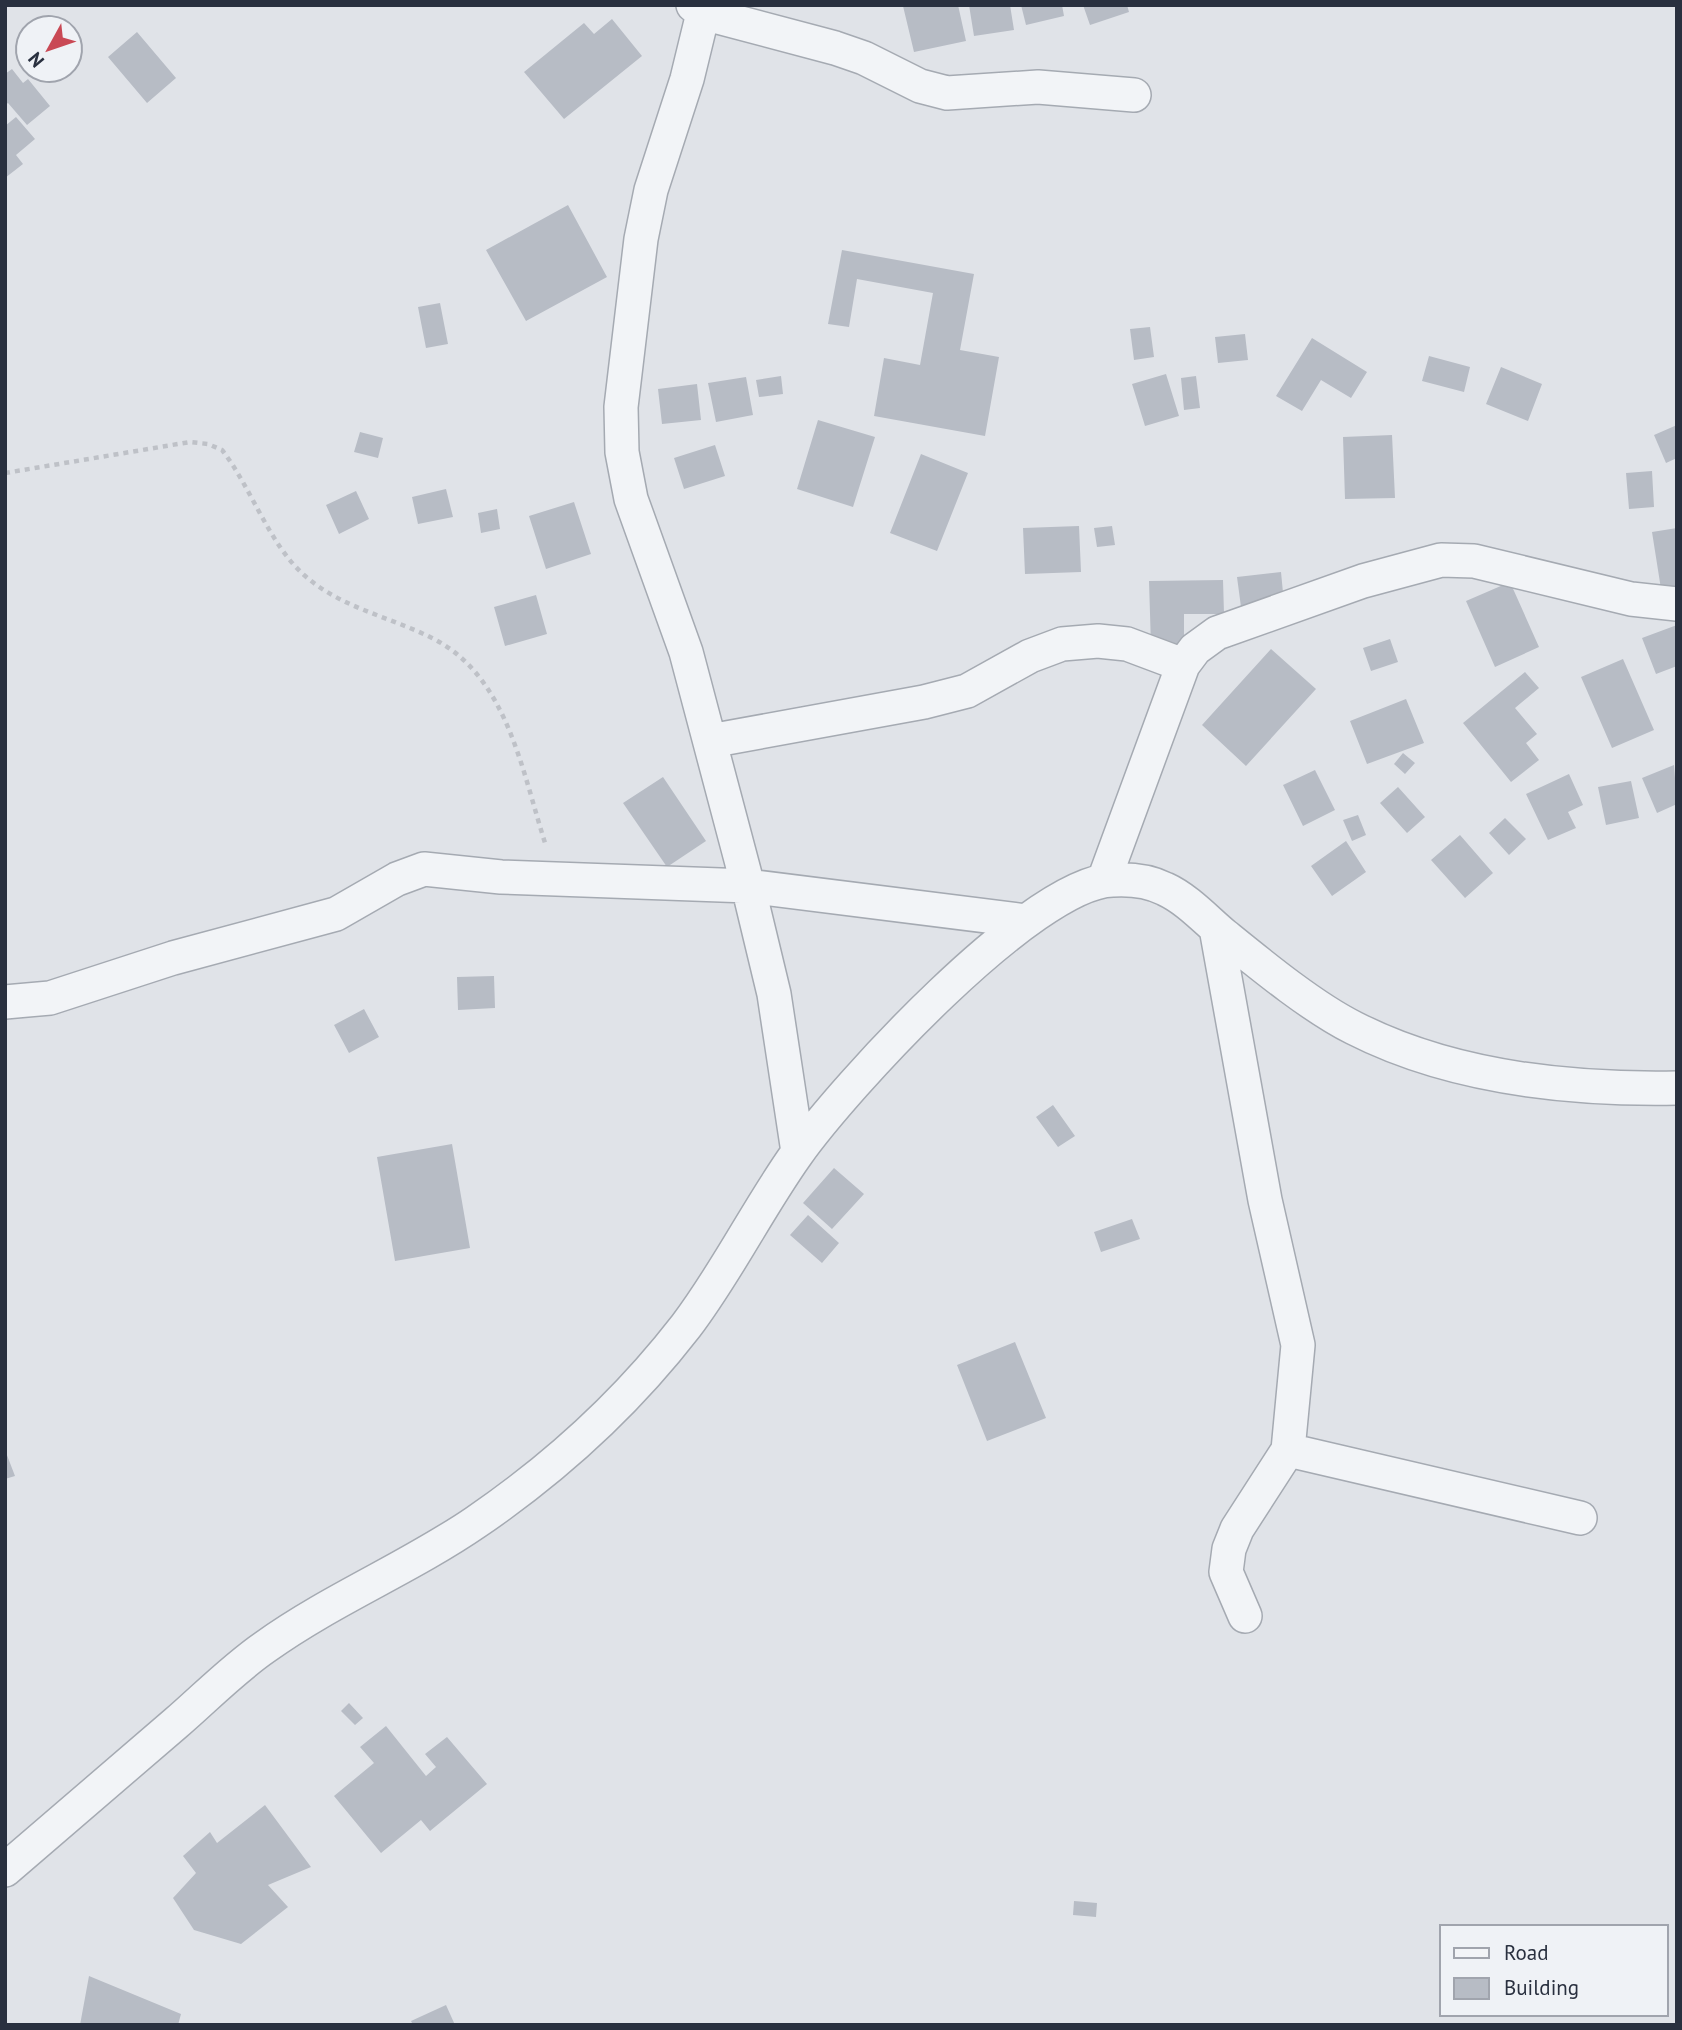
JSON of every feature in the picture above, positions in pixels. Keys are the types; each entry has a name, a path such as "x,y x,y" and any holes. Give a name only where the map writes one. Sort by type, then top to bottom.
{"street":[{"path":"798,1152 774,994 748,886 686,652 631,499 622,453 621,407 632,301 651,190 687,79 700,8 835,48 864,58 920,86 947,93 1038,88 1134,95"},
{"path":"1104,880 1183,665 1195,649 1217,633 1363,581 1441,560 1474,561 1632,599 1677,604"},
{"path":"710,741 924,702 967,691 1030,656 1062,644 1098,641 1126,644 1183,665"},
{"path":"5,1002 50,998 173,958 336,914 397,879 424,869 557,879 748,886 1026,921"},
{"path":"5,1870 261,1650 321,1610 473,1524 544,1471 584,1436 644,1376 689,1322 798,1152 904,1030 951,984 1026,921 1074,890 1104,880 1136,879 1166,889 1255,960 1350,1026 1408,1051 1475,1069 1571,1087 1677,1088"},
{"path":"1216,928 1265,1200 1298,1345 1289,1450 1237,1529 1228,1549 1226,1572 1245,1616"},
{"path":"1289,1450 1580,1518"}],"path":[{"path":"5,473 190,442 208,444 222,450 302,573 334,597 433,639 459,655 483,680 501,707 557,879"}],"building":[{"path":"958,5 966,41 914,52 903,6"},
{"path":"969,5 1010,5 1014,30 974,36"},
{"path":"1021,5 1062,5 1064,16 1026,25"},
{"path":"1083,5 1127,5 1129,12 1090,25"},
{"path":"612,19 642,56 564,119 524,72 584,23 594,34"},
{"path":"137,32 176,78 147,103 108,57"},
{"path":"12,69 14,84 32,84 50,106 27,125 8,103 5,105 5,74"},
{"path":"16,117 35,139 16,155 23,164 5,178 5,126"},
{"path":"568,205 607,277 526,321 486,250"},
{"path":"842,250 974,274 960,350 999,357 985,436 874,416 884,358 920,365 933,293 857,279 849,327 828,324"},
{"path":"440,303 448,344 426,348 418,307"},
{"path":"1150,327 1154,357 1134,360 1130,329"},
{"path":"1245,334 1248,360 1218,363 1215,337"},
{"path":"1312,338 1367,372 1351,398 1321,380 1302,411 1276,396"},
{"path":"1429,356 1470,367 1464,392 1422,381"},
{"path":"1501,367 1542,384 1528,421 1486,404"},
{"path":"1166,374 1179,416 1145,426 1132,384"},
{"path":"781,376 783,394 759,397 756,380"},
{"path":"1196,376 1200,408 1184,410 1181,378"},
{"path":"746,377 753,415 716,422 708,383"},
{"path":"697,384 701,420 662,424 658,389"},
{"path":"818,420 875,437 853,507 797,489"},
{"path":"1677,425 1677,458 1666,463 1654,435"},
{"path":"360,432 383,438 378,458 354,452"},
{"path":"1392,435 1395,498 1345,499 1343,437"},
{"path":"715,445 725,476 684,489 674,458"},
{"path":"921,454 968,473 937,551 890,533"},
{"path":"1652,471 1654,507 1629,509 1626,473"},
{"path":"446,489 453,517 418,524 412,497"},
{"path":"356,491 369,519 339,534 326,505"},
{"path":"574,502 591,554 546,569 529,516"},
{"path":"497,509 500,529 481,533 478,513"},
{"path":"1079,526 1081,572 1025,574 1023,528"},
{"path":"1112,526 1115,545 1097,547 1094,528"},
{"path":"1677,528 1677,586 1661,589 1652,532"},
{"path":"1281,572 1284,603 1241,607 1237,577"},
{"path":"1223,580 1224,614 1184,614 1184,645 1151,646 1149,581"},
{"path":"1510,582 1539,647 1495,667 1466,601"},
{"path":"536,595 547,634 505,646 494,607"},
{"path":"1677,625 1677,666 1656,674 1642,638"},
{"path":"1390,639 1398,662 1371,671 1363,648"},
{"path":"1271,649 1316,689 1246,766 1202,725"},
{"path":"1623,659 1654,730 1612,748 1581,677"},
{"path":"1525,672 1539,688 1515,708 1537,734 1526,743 1539,760 1511,782 1463,723"},
{"path":"1406,699 1424,743 1367,764 1350,721"},
{"path":"1403,753 1415,763 1405,774 1394,764"},
{"path":"1674,765 1677,804 1657,813 1642,778"},
{"path":"1315,770 1335,810 1303,826 1283,785"},
{"path":"1569,774 1583,805 1568,812 1576,828 1548,840 1526,794"},
{"path":"663,777 706,841 667,867 623,803"},
{"path":"1631,781 1639,818 1606,825 1598,787"},
{"path":"1398,787 1425,817 1407,833 1380,803"},
{"path":"1358,815 1366,835 1352,841 1343,820"},
{"path":"1505,818 1526,839 1509,855 1489,833"},
{"path":"1460,835 1493,873 1465,898 1431,860"},
{"path":"1346,841 1366,872 1332,896 1311,866"},
{"path":"494,976 495,1008 458,1010 457,977"},
{"path":"364,1009 379,1037 349,1053 334,1025"},
{"path":"1053,1105 1075,1136 1058,1147 1036,1117"},
{"path":"452,1144 470,1248 395,1261 377,1157"},
{"path":"834,1168 864,1194 832,1229 803,1203"},
{"path":"808,1215 839,1243 822,1263 790,1235"},
{"path":"1132,1219 1140,1239 1101,1252 1094,1232"},
{"path":"1015,1342 1046,1418 987,1441 957,1365"},
{"path":"5,1450 15,1476 5,1479"},
{"path":"349,1703 363,1718 355,1725 341,1711"},
{"path":"386,1726 426,1776 436,1767 425,1754 447,1737 487,1784 430,1831 421,1820 381,1853 334,1796 374,1763 360,1747"},
{"path":"265,1805 311,1867 268,1885 288,1907 241,1944 194,1930 173,1898 196,1873 183,1856 210,1832 217,1843"},
{"path":"1074,1901 1097,1903 1096,1917 1073,1915"},
{"path":"89,1976 181,2014 178,2025 80,2025"},
{"path":"446,2005 455,2025 413,2025 411,2021"}]}
